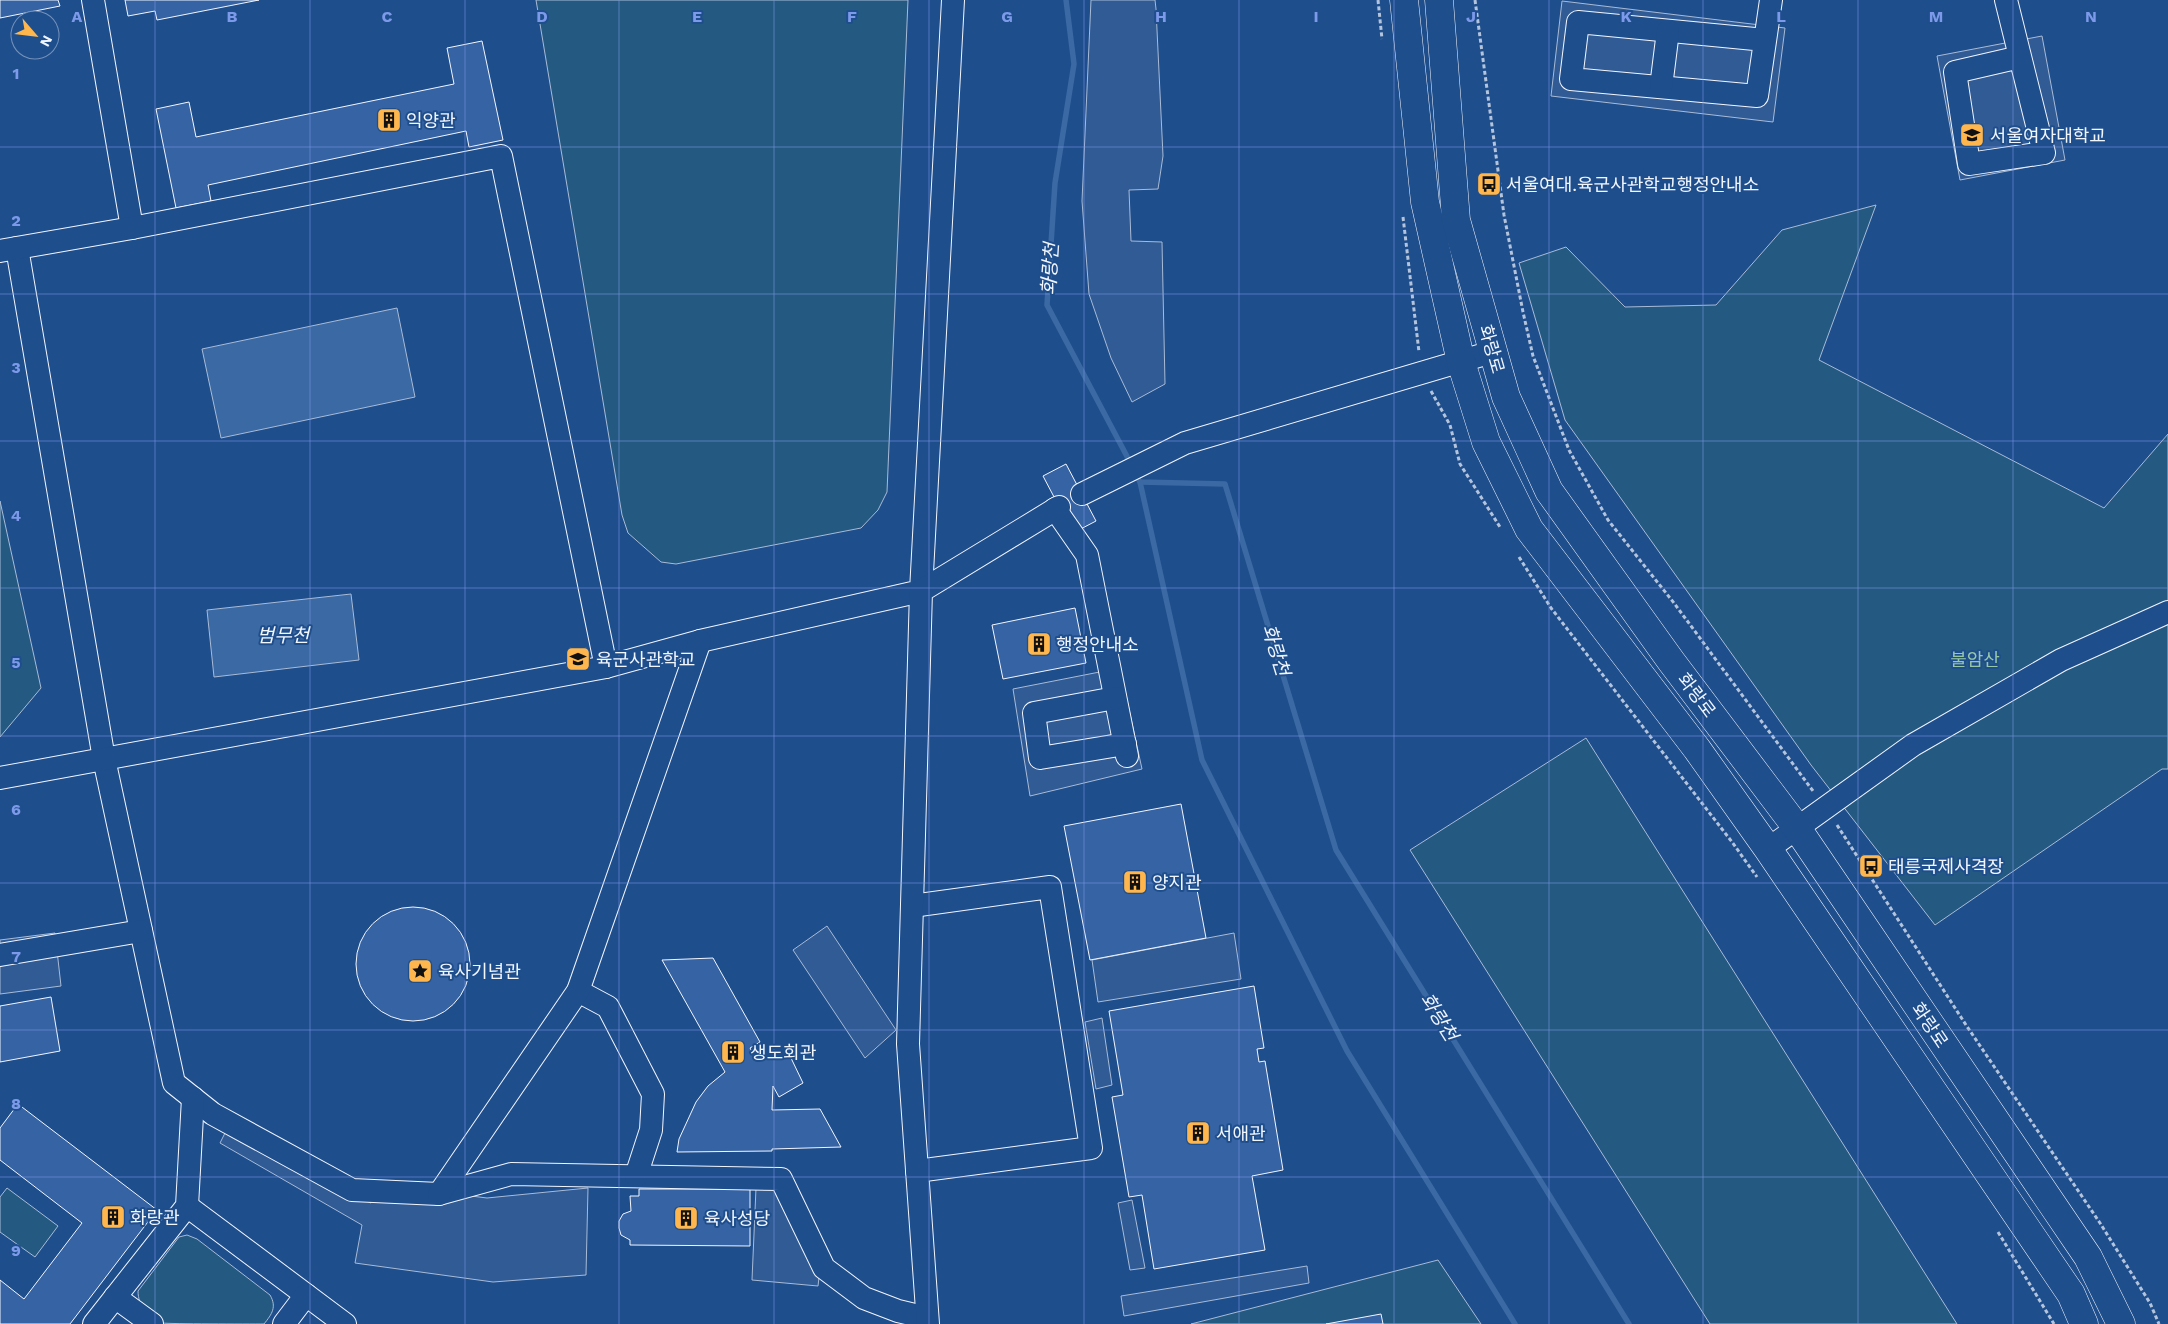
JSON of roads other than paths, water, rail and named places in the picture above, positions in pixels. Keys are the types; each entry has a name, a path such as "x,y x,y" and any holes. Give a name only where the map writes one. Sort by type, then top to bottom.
{"main road":[{"name":"화랑로","path":"1404,0 1425,202 1461,362 1486,442 1529,528 1697,749 1768,849 2071,1294 2084,1324"},
{"name":"화랑로","path":"1439,0 1456,220 1506,397 1549,491 1671,660 1797,828 2088,1257 2121,1324"}],"street":[{"path":"92,0 132,228"},
{"path":"606,667 501,156 132,228 9,249 104,759 174,1083 213,1114 352,1190 439,1194 511,1174 781,1178 824,1268 864,1298 924,1322 917,1171 908,1044 921,591 953,0"},
{"path":"1765,40 1578,22 1571,79 1757,96 1771,0"},
{"path":"2006,0 2044,153 1969,164 1955,72 2020,57"},
{"path":"1662,87 1668,31"},
{"path":"1084,493 1185,443 1492,352"},
{"path":"0,778 606,667 700,641 921,591 1057,508 1087,555 1126,750 1040,758 1034,713 1115,698"},
{"path":"1768,849 1913,745 2062,660 2168,612"},
{"path":"439,1194 578,992 700,641"},
{"path":"912,906 1050,888 1091,1148 917,1171"},
{"path":"0,955 141,931"},
{"path":"578,992 608,1007 653,1094 651,1130 636,1176"},
{"path":"94,1324 187,1206 193,1098"},
{"path":"187,1206 345,1324"},
{"path":"284,1324 306,1295"},
{"path":"116,1297 152,1324"}],"water":[{"path":"397,308 415,397 221,438 202,349"},
{"name":"범무천","path":"351,594 359,660 214,677 207,610"}],"waterway":[{"name":"화랑천","path":"1066,0 1074,64 1055,183 1047,305 1131,464"},
{"name":"화랑천","path":"1135,473 1140,482 1225,484 1336,850 1629,1324"},
{"path":"1140,482 1202,760 1347,1051 1515,1324"}],"place":[{"name":"익양관","path":"389,120"},
{"name":"서울여자대학교","path":"1972,135"},
{"name":"서울여대.육군사관학교행정안내소","path":"1489,184"},
{"name":"행정안내소","path":"1039,644"},
{"name":"육군사관학교","path":"578,659"},
{"name":"태릉국제사격장","path":"1871,866"},
{"name":"양지관","path":"1135,882"},
{"name":"육사기념관","path":"420,971"},
{"name":"생도회관","path":"733,1052"},
{"name":"서애관","path":"1198,1133"},
{"name":"화랑관","path":"113,1217"},
{"name":"육사성당","path":"686,1218"}],"park label":[{"name":"불암산","path":"1975,659"}]}
